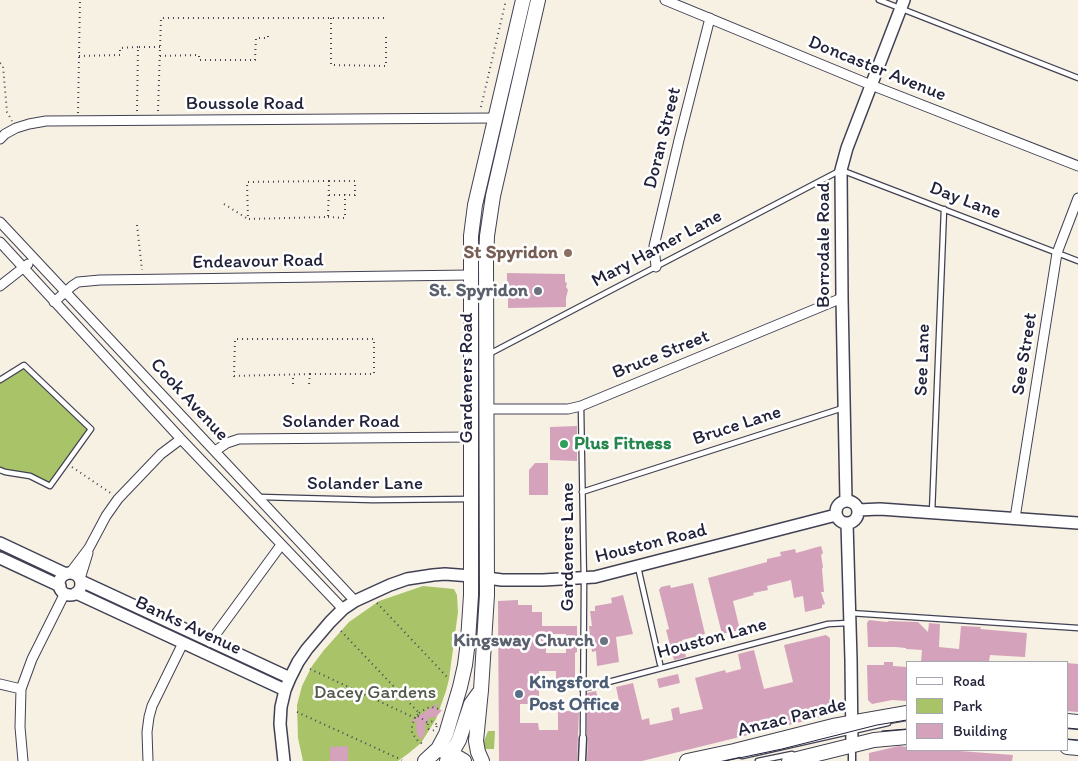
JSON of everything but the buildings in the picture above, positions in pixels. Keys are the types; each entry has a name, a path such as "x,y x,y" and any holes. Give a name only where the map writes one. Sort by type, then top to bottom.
{"main road":[{"name":"Gardeners Road","path":"449,757 446,734 465,665 469,624 471,499 470,236 472,218 523,0"},
{"name":"Gardeners Road","path":"482,761 476,741 482,690 487,578 487,236 490,213 538,0"},
{"path":"425,761 449,757 459,740 471,704 482,690"},
{"name":"Anzac Parade","path":"687,761 833,726 852,727 906,712"},
{"name":"Anzac Parade","path":"791,757 874,740 906,737"}],"street":[{"name":"Doncaster Avenue","path":"665,0 870,85 1078,166"},
{"name":"Borrodale Road","path":"846,501 841,170 870,85 902,4"},
{"name":"Doran Street","path":"656,267 654,246 710,18"},
{"name":"Boussole Road","path":"0,139 16,128 46,121 495,118"},
{"name":"See Street","path":"1015,518 1057,253 1078,198"},
{"name":"Cook Avenue","path":"0,222 355,601"},
{"name":"Cook Avenue","path":"0,242 181,439 343,609"},
{"path":"0,286 34,259"},
{"name":"Endeavour Road","path":"54,302 78,282 100,280 470,275"},
{"name":"Bruce Street","path":"486,409 568,409 581,406 842,298"},
{"name":"Solander Road","path":"215,451 227,443 238,439 471,437"},
{"path":"74,577 106,516 118,498 161,454 181,439"},
{"path":"846,501 852,503 858,510 855,520 847,523 840,521 836,515 838,505 846,501"},
{"path":"858,510 880,509 1078,523"},
{"name":"Houston Road","path":"470,576 502,580 584,578 836,515"},
{"path":"847,523 852,761"},
{"name":"Banks Avenue","path":"0,543 290,678"},
{"path":"210,642 281,545"},
{"name":"Banks Avenue","path":"0,558 67,591 286,690"},
{"path":"284,761 280,724 281,707 290,678 307,648 343,609 390,584 407,579 433,574 470,576"},
{"path":"67,591 81,588 74,577"},
{"path":"67,591 61,579 74,577"},
{"path":"23,761 20,727 21,689 32,659 67,591"},
{"path":"148,761 147,732 149,716 182,643"},
{"path":"0,684 21,689"},
{"path":"582,738 582,761"}],"lane":[{"path":"879,0 902,4 1078,78"},
{"name":"Mary Hamer Lane","path":"486,356 841,170"},
{"name":"Day Lane","path":"841,170 1078,262"},
{"name":"See Lane","path":"932,513 944,209"},
{"path":"0,380 24,365 91,429 50,486 30,476 0,470"},
{"name":"Gardeners Lane","path":"581,406 584,578 582,738"},
{"name":"Bruce Lane","path":"582,492 844,408"},
{"name":"Solander Lane","path":"259,498 471,499"},
{"path":"638,566 660,664"},
{"name":"Houston Lane","path":"582,689 849,618 1078,628"},
{"name":"Anzac Parade","path":"736,757 852,727 896,722"},
{"name":"Anzac Parade","path":"829,745 838,743 852,746"},
{"name":"Anzac Parade","path":"758,761 791,757"}],"path":[{"path":"78,121 80,0"},
{"path":"481,107 506,0"},
{"path":"158,121 161,18 386,18"},
{"path":"331,18 332,65 386,66 386,36"},
{"path":"160,56 199,55 199,60 255,60 256,38 268,38 268,32"},
{"path":"136,121 138,47"},
{"path":"79,56 120,55 120,48 160,47"},
{"path":"0,63 3,66 7,112 16,128"},
{"path":"328,217 329,181"},
{"path":"248,219 247,182 355,182 355,195 329,195"},
{"path":"224,204 248,219 345,218 345,195"},
{"path":"137,225 143,279"},
{"path":"374,338 374,374 310,374 234,376 235,339 374,338"},
{"path":"309,384 310,374"},
{"path":"292,384 293,375"},
{"path":"66,463 118,498"},
{"path":"377,603 452,681"},
{"path":"342,631 428,723"},
{"path":"310,669 415,718"},
{"path":"424,745 412,733 412,725 415,718 427,708 432,707 443,711"},
{"path":"297,712 402,760"}],"green space":[{"path":"24,365 91,429 50,486 30,476 0,470 0,380"},
{"name":"Dacey Gardens","path":"423,586 454,589 457,595 458,612 446,691 436,719 421,743 398,761 303,761 298,738 297,705 302,686 312,666 349,622 379,601"},
{"path":"488,731 495,731 494,749 484,749 484,741"}],"tram line":[{"path":"725,761 877,725 906,720"},
{"path":"1068,728 1078,729"},
{"path":"882,731 906,729"},
{"path":"1068,739 1078,740"}],"place":[{"name":"St Spyridon","path":"568,253"},
{"name":"St. Spyridon","path":"538,291"},
{"name":"Plus Fitness","path":"564,444"},
{"name":"Kingsway Church","path":"604,641"},
{"name":"Kingsford Post Office","path":"519,694"}]}
